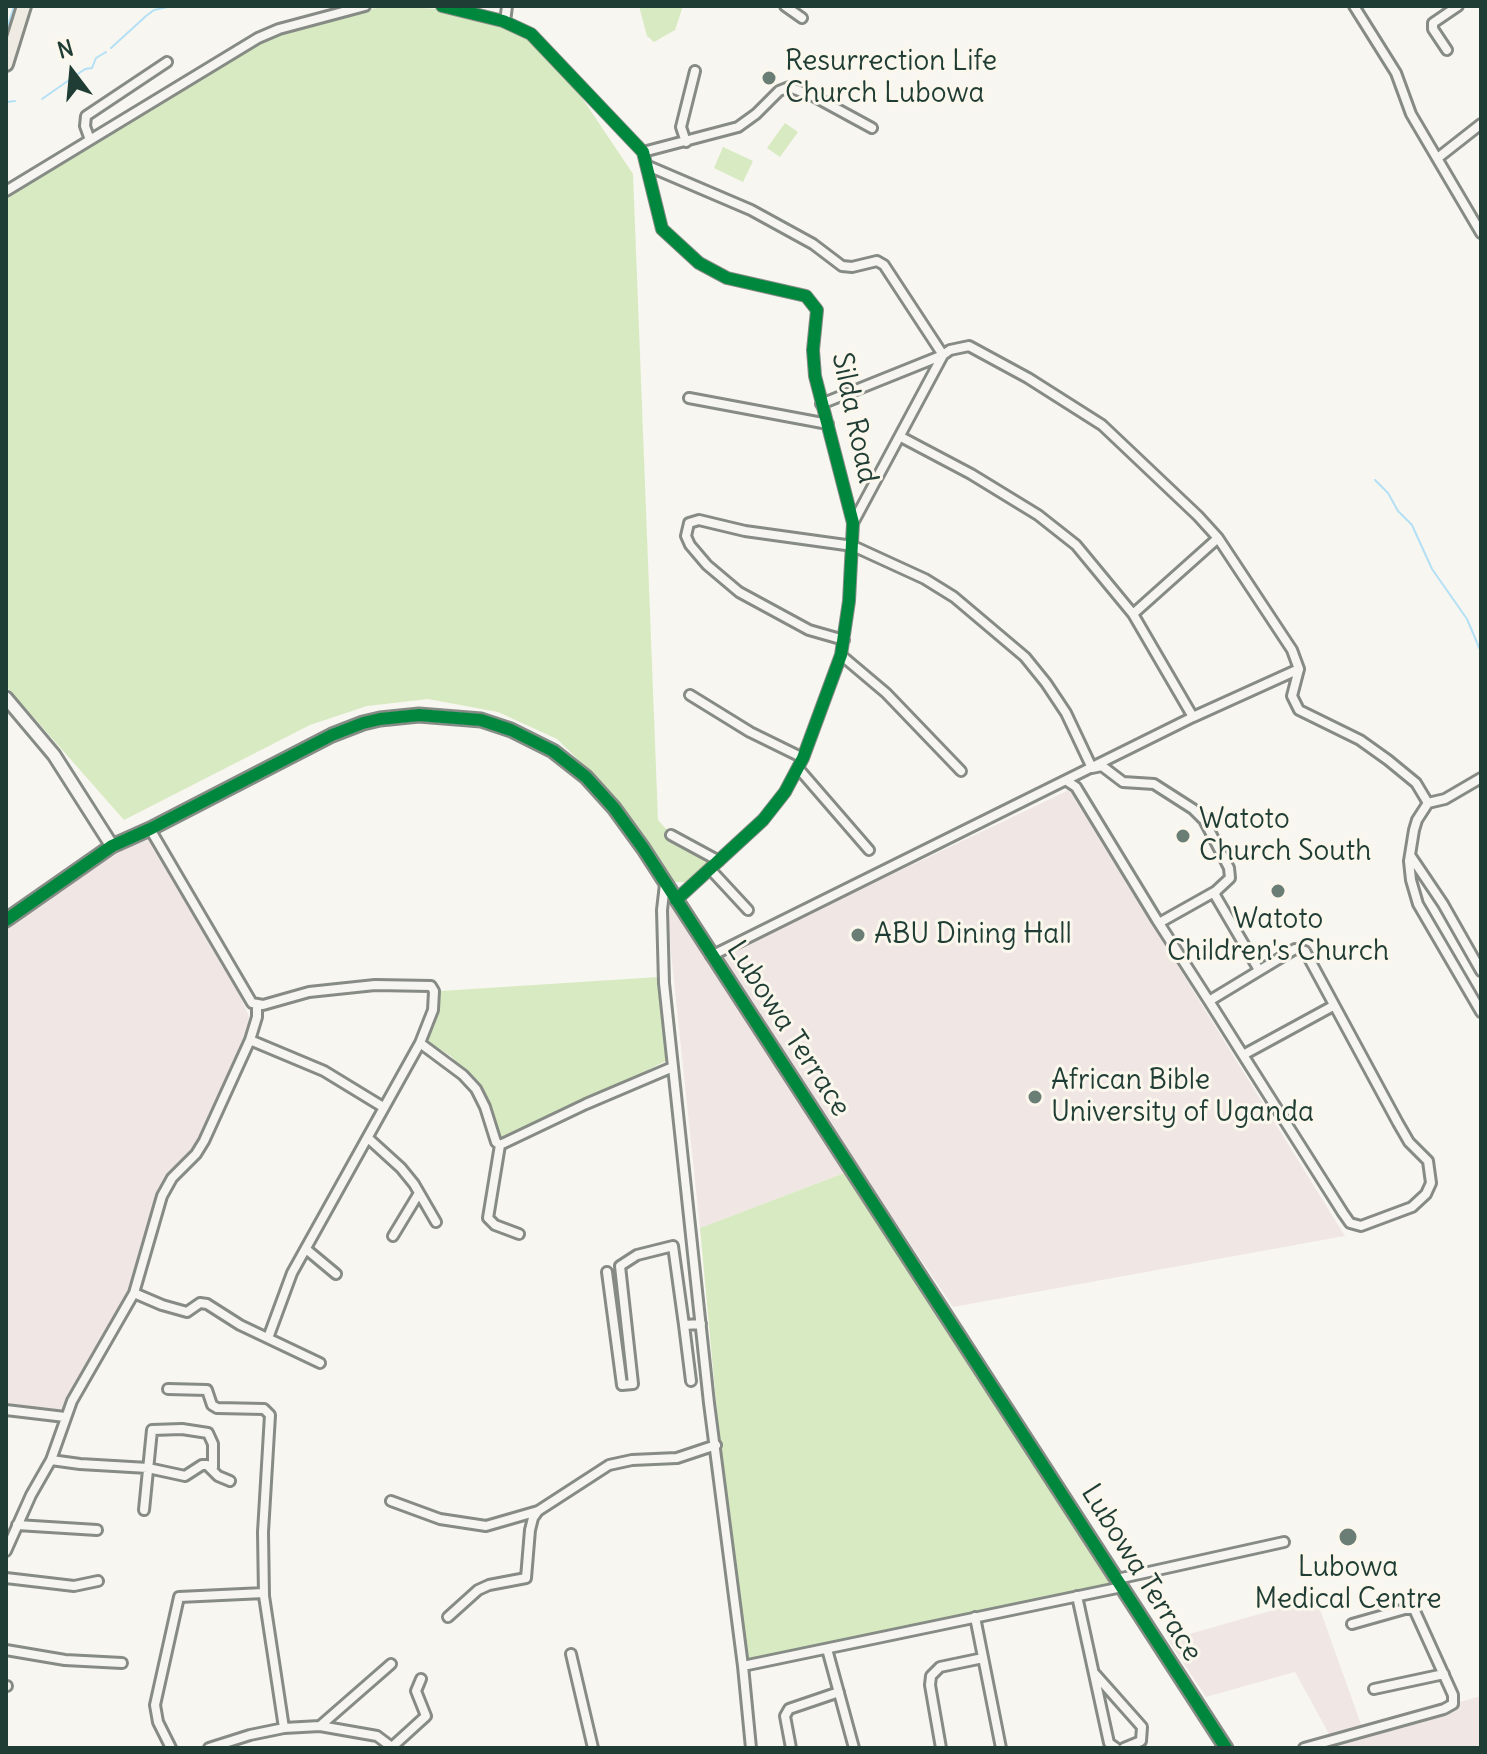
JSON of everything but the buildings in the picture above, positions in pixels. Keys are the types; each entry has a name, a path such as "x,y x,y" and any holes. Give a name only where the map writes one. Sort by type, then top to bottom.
{"main road":[{"path":"6,64 24,6"}],"street":[{"path":"6,191 258,38 279,29 365,6"},
{"name":"Silda Road","path":"442,6 505,22 531,34 643,152 662,229 699,263 727,278 806,296 817,310 813,350 821,404 853,523 841,655 803,758 785,792 763,820 676,900"},
{"path":"505,22 507,6"},
{"path":"785,6 802,18"},
{"path":"1354,6 1396,73 1411,114 1481,233"},
{"path":"1447,50 1433,29 1433,23 1458,6"},
{"path":"90,140 85,126 86,116 167,62"},
{"path":"686,142 681,127 695,71"},
{"path":"643,152 738,127 779,91 789,87 815,97 872,128"},
{"path":"1439,157 1481,124"},
{"path":"648,166 751,210 813,244 842,266 852,267 877,261 884,265 943,355"},
{"path":"821,404 958,347 969,346 1028,378 1102,425 1144,462 1218,538 1287,641 1299,669 1292,696 1299,710 1360,740 1388,760 1416,783 1428,803"},
{"path":"853,523 943,355"},
{"path":"689,398 828,424"},
{"path":"901,437 971,474 1048,522 1093,563 1133,614 1193,717"},
{"path":"844,640 809,630 739,592 707,565 690,545 686,536 689,523 699,520 745,531 853,546 925,579 954,597 1025,657 1066,713 1092,768"},
{"path":"1133,614 1218,538"},
{"path":"841,655 886,693 961,771"},
{"path":"711,956 1193,717 1299,669"},
{"path":"690,695 750,732 803,758"},
{"path":"6,698 54,755 112,846"},
{"name":"Lubowa Terrace","path":"6,920 112,846 348,728 380,719 446,716 481,720 511,730 553,751 586,777 614,808 1226,1748"},
{"path":"1092,768 1102,766 1123,782 1154,784 1193,809 1204,820 1229,868 1230,878 1216,891 1159,923"},
{"path":"798,768 869,850"},
{"path":"1481,778 1445,799 1428,803 1417,820 1410,855 1411,880 1418,904 1481,1012"},
{"path":"1067,781 1076,787 1159,923 1350,1223 1361,1226 1412,1207 1426,1194 1431,1183 1428,1161 1409,1142 1305,951 1295,949 1209,1001"},
{"path":"150,829 248,998 257,1004 329,989 375,985 431,986 435,994 433,1010 420,1043 292,1273 268,1338"},
{"path":"671,835 719,861"},
{"path":"1410,855 1443,904 1481,971"},
{"path":"710,869 748,910"},
{"path":"665,884 662,910 664,983 751,1748"},
{"path":"1216,891 1215,895 1259,970"},
{"path":"6,1551 9,1537 51,1460 65,1417 134,1293 162,1196 172,1178 201,1147 250,1040 257,1017 257,1004"},
{"path":"1243,1055 1333,1006"},
{"path":"250,1040 324,1071 383,1107"},
{"path":"420,1043 451,1065 476,1089 496,1142 500,1145"},
{"path":"500,1145 673,1067"},
{"path":"368,1138 401,1168 436,1222"},
{"path":"500,1145 488,1218 495,1225 519,1234"},
{"path":"393,1236 419,1193"},
{"path":"607,1272 622,1385 633,1384 620,1266 637,1255 673,1246 691,1381"},
{"path":"306,1249 336,1274"},
{"path":"134,1293 187,1312 200,1303 207,1304 240,1325 320,1363"},
{"path":"684,1325 701,1324"},
{"path":"168,1389 207,1390 212,1405 217,1408 268,1410 264,1593 284,1728"},
{"path":"6,1410 65,1417"},
{"path":"144,1510 150,1432 154,1428 208,1433 213,1444 213,1467 218,1476 230,1481"},
{"path":"391,1501 440,1519 476,1526 500,1523 538,1511 609,1465 632,1460 677,1458 716,1445"},
{"path":"51,1460 148,1468 185,1476 202,1465 213,1467"},
{"path":"448,1617 478,1590 526,1578 530,1530 538,1511"},
{"path":"17,1525 97,1530"},
{"path":"743,1666 1077,1596 1284,1542"},
{"path":"6,1578 74,1586 98,1581"},
{"path":"171,1748 158,1722 155,1705 177,1600 182,1595 264,1593"},
{"path":"1077,1596 1109,1743 1116,1748"},
{"path":"1304,1748 1450,1707 1455,1700 1414,1609 1352,1624"},
{"path":"975,1617 1001,1748"},
{"path":"827,1649 854,1748"},
{"path":"6,1650 65,1660 122,1663"},
{"path":"571,1654 593,1748"},
{"path":"941,1748 931,1676 940,1667 983,1658"},
{"path":"320,1726 391,1664"},
{"path":"1095,1674 1142,1727 1141,1741 1124,1748"},
{"path":"1374,1689 1444,1674"},
{"path":"209,1748 284,1728 320,1726 377,1736 393,1747 426,1716 416,1691 421,1679"},
{"path":"791,1748 785,1716 789,1709 839,1692"}],"shaded area":[{"name":"African Bible University of Uganda","path":"1069,790 1345,1236 953,1307 717,958"},
{"path":"151,839 188,899 237,990 249,1016 248,1027 197,1143 168,1176 147,1223 128,1292 62,1410 6,1404 6,925 127,847"},
{"path":"669,905 674,907 847,1172 700,1228 667,915"},
{"path":"1316,1598 1362,1727 1330,1736 1295,1672 1206,1697 1168,1640"},
{"path":"1481,1696 1481,1748 1301,1748 1453,1704"}],"green space":[{"path":"387,6 439,9 525,31 574,86 633,174 658,820 667,830 668,838 713,860 688,882 674,882 603,784 557,739 498,712 428,699 367,706 310,725 124,820 6,686 8,198 139,113 266,39 286,29 326,18"},
{"path":"639,6 683,6 675,30 654,42 647,36"},
{"path":"785,123 798,132 780,157 767,148"},
{"path":"723,147 753,161 743,182 714,168"},
{"path":"658,977 668,1060 503,1141 494,1125 487,1097 451,1056 428,1042 441,991"},
{"path":"847,1172 1115,1586 749,1659 726,1509 700,1228"}],"waterway":[{"path":"6,32 14,6"},
{"path":"111,48 154,10 172,6"},
{"path":"42,99 85,69 92,68 96,58 106,52"},
{"path":"6,113 7,102 15,101"},
{"path":"1375,480 1412,525 1432,569 1467,619 1481,652"}],"cycle path":[{"path":"442,6 503,21 531,34 643,152 662,229 699,263 727,278 806,296 817,310 813,350 815,376 853,523 849,601 841,655 803,758 785,792 763,820 676,900"},
{"path":"6,920 112,846 332,735 363,723 419,715 481,720 511,730 553,751 586,777 614,808 643,848 1226,1748"}],"place":[{"name":"Resurrection Life Church Lubowa","path":"769,78"},
{"name":"Watoto Church South","path":"1183,836"},
{"name":"Watoto Children's Church","path":"1278,891"},
{"name":"ABU Dining Hall","path":"858,935"},
{"name":"African Bible University of Uganda","path":"1035,1097"},
{"name":"Lubowa Medical Centre","path":"1348,1537"}]}
